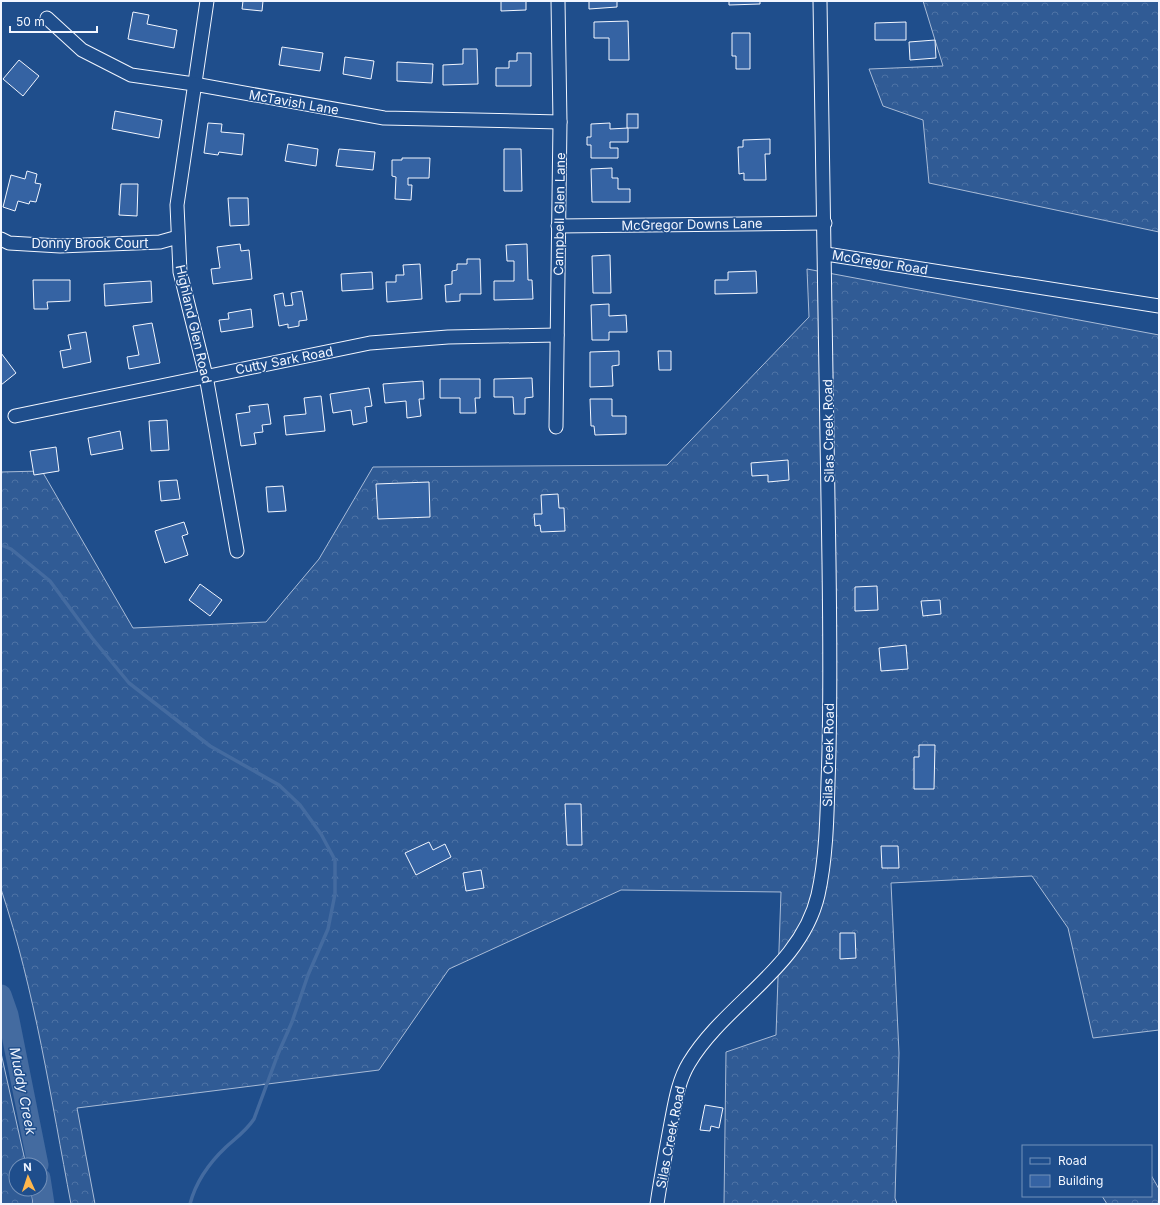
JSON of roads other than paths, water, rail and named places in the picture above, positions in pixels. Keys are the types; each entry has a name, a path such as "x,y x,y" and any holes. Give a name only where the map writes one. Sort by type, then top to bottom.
{"street":[{"name":"Highland Glen Road","path":"207,1 177,205 178,237 180,272 206,376 237,551"},
{"name":"Campbell Glen Lane","path":"556,427 560,122 558,1"},
{"name":"McGregor Road","path":"820,1 826,254 1159,306"},
{"name":"McTavish Lane","path":"47,18 82,50 131,75 194,84 384,118 560,122"},
{"name":"McGregor Downs Lane","path":"558,226 825,223"},
{"name":"Donny Brook Court","path":"1,239 9,243 60,246 160,242 178,237"},
{"name":"Silas Creek Road","path":"657,1204 667,1145 682,1076 699,1049 727,1016 762,984 802,934 812,915 821,880 827,821 829,758 826,254"},
{"name":"Cutty Sark Road","path":"15,416 370,343 448,337 557,335"}],"waterway":[{"path":"1,545 11,549 50,581 92,638 129,683 210,746 279,785 300,805 321,834 335,860 335,894 328,929 308,975 292,1022 278,1054 254,1119 244,1131 208,1166 199,1180 190,1204"},
{"name":"Muddy Creek","path":"1,995 8,1015 36,1157"},
{"name":"Muddy Creek","path":"43,1197 44,1204"}]}
